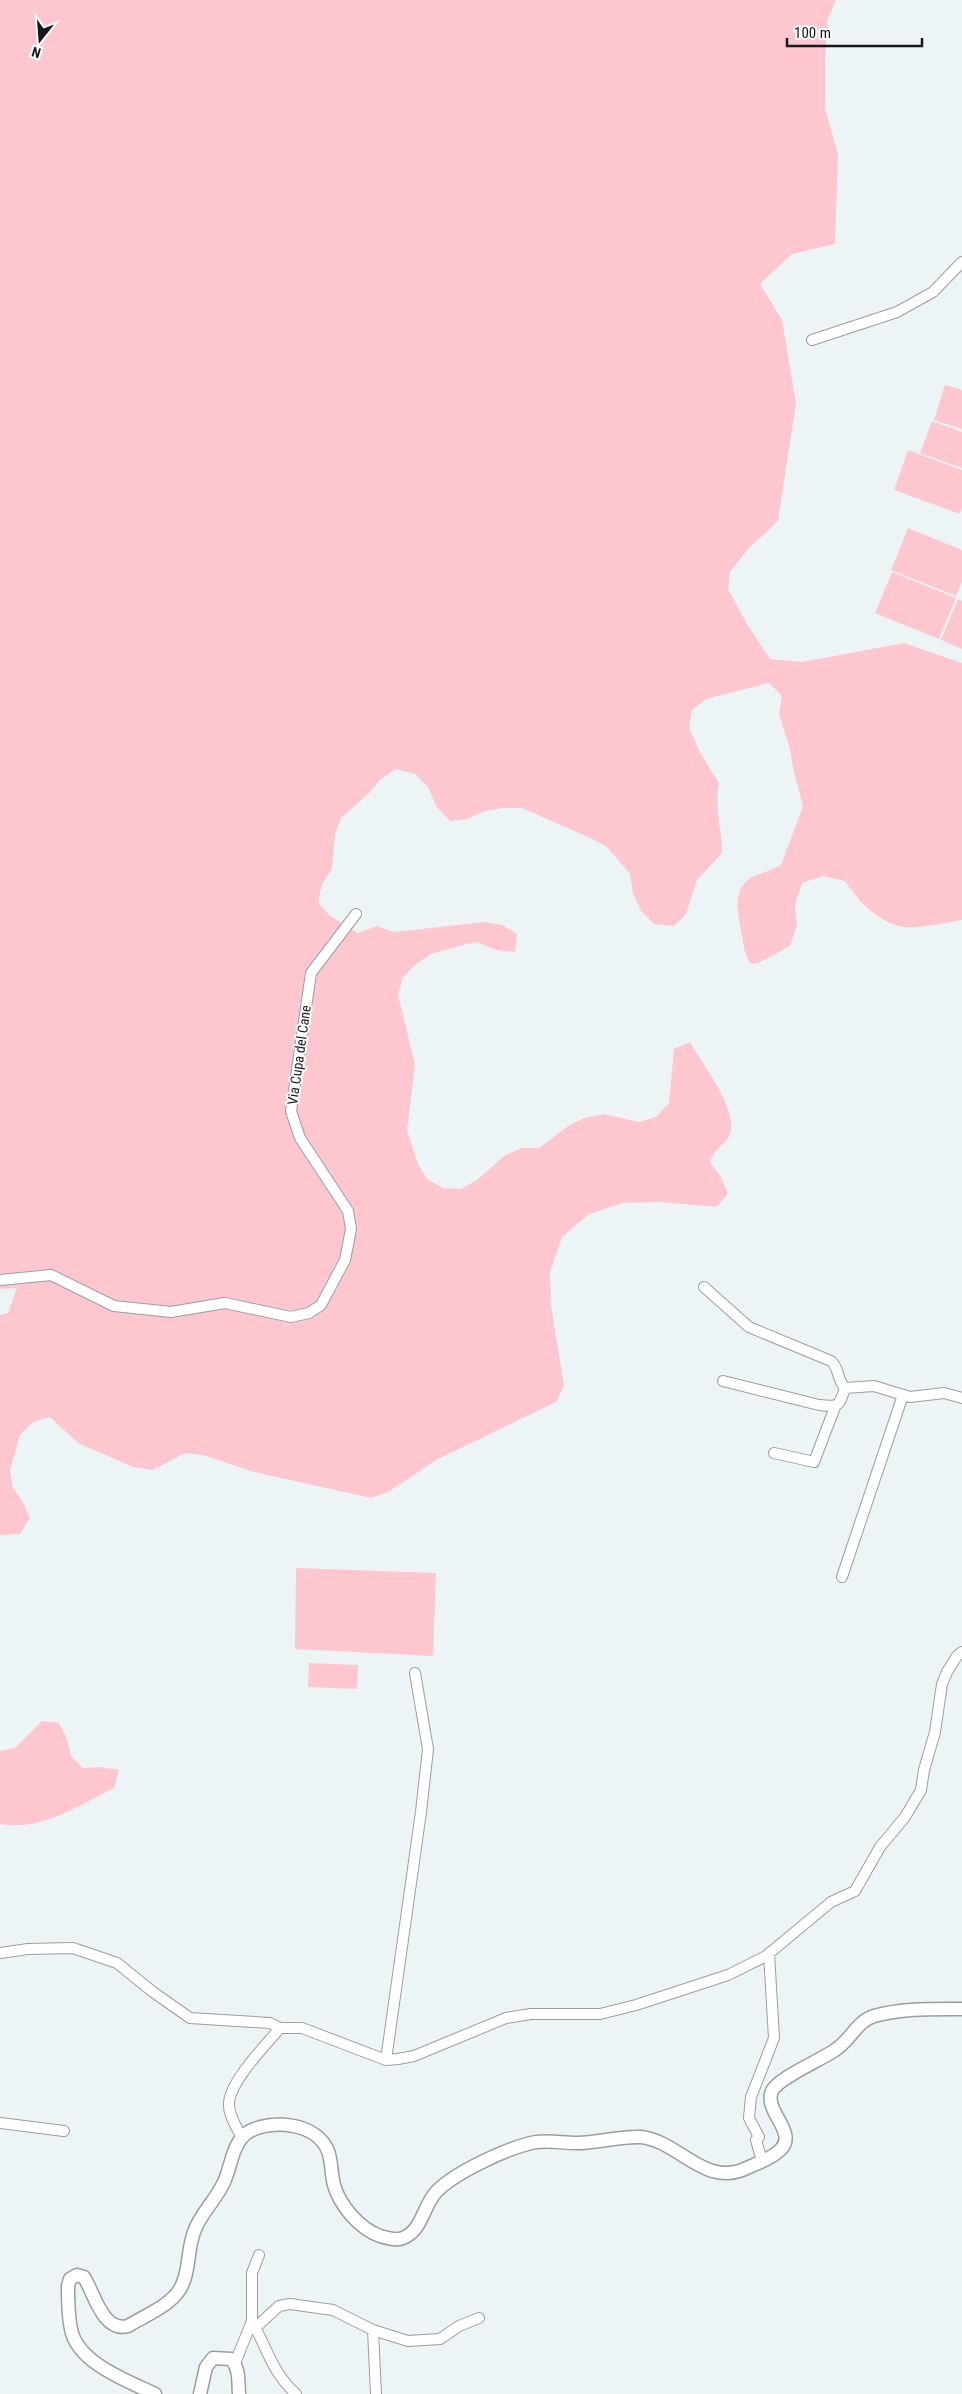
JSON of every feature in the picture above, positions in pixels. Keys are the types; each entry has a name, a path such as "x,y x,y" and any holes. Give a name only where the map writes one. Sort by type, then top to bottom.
{"street":[{"path":"812,340 897,312 933,292 962,262"},
{"name":"Via Cupa del Cane","path":"0,1280 51,1275 114,1306 171,1312 225,1303 291,1317 308,1313 321,1305 345,1260 351,1229 348,1211 300,1138 291,1111 311,973 356,914"},
{"path":"704,1287 749,1327 832,1361 836,1365 839,1381 845,1388"},
{"path":"723,1381 819,1405 835,1407"},
{"path":"845,1388 880,1387 903,1395 919,1397 944,1393 962,1398"},
{"path":"774,1453 814,1462 835,1407 840,1403 845,1388"},
{"path":"842,1577 903,1395"},
{"path":"0,1953 28,1949 72,1948 116,1963 190,2018 270,2023 280,2028 302,2028 386,2060 414,2056 506,2018 531,2014 600,2014 636,2004 728,1975 770,1953 830,1902 855,1891 880,1847 905,1817 921,1790 924,1770 935,1732 942,1684 952,1664 962,1652"},
{"path":"386,2060 421,1812 428,1748 415,1673"},
{"path":"762,2161 756,2140 759,2137 749,2118 751,2097 774,2038 770,1953"},
{"path":"155,2394 104,2369 76,2343 71,2330 68,2286 70,2279 77,2275 84,2277 104,2315 115,2326 121,2328 128,2326 175,2296 184,2280 193,2234 223,2183 242,2138 249,2132 264,2126 279,2125 290,2126 312,2133 327,2149 338,2195 354,2218 372,2232 395,2239 406,2236 417,2227 433,2196 451,2179 509,2151 534,2142 575,2143 619,2138 642,2138 657,2141 704,2168 722,2173 738,2172 778,2152 784,2146 786,2134 770,2104 770,2096 776,2084 839,2048 868,2018 893,2012 962,2009"},
{"path":"242,2138 229,2106 230,2096 239,2079 280,2028"},
{"path":"0,2123 64,2131"},
{"path":"260,2255 252,2273 254,2324 268,2358 284,2382 296,2394"},
{"path":"235,2363 254,2324 279,2306 290,2304 333,2310 373,2330 399,2339 425,2341 440,2339 459,2326 479,2318"},
{"path":"373,2330 376,2394"},
{"path":"200,2394 209,2361 213,2358 224,2357 231,2358 237,2368 238,2394"}],"shaded area":[{"path":"0,0 836,0 827,21 825,65 825,108 838,154 835,244 792,254 760,284 782,320 796,403 778,521 749,548 730,572 728,589 747,624 770,659 802,662 904,643 962,663 962,920 916,927 904,927 894,924 885,921 870,910 845,881 823,876 802,883 795,904 797,925 790,946 758,963 751,964 745,952 739,918 738,897 740,890 749,879 781,865 803,806 790,749 779,714 782,696 769,683 706,699 692,710 689,728 701,754 719,783 717,801 722,853 697,880 686,914 674,926 654,924 641,911 633,893 630,874 607,847 522,808 503,808 485,811 467,819 450,821 436,806 428,787 415,774 396,769 381,779 368,794 341,818 335,834 332,869 322,884 318,902 330,916 358,933 377,926 394,932 484,922 502,925 517,934 515,952 496,950 477,942 467,944 431,954 416,964 403,977 398,994 415,1065 407,1130 418,1164 427,1179 443,1188 461,1189 477,1180 504,1156 521,1148 539,1148 568,1126 584,1118 604,1114 639,1122 656,1117 669,1103 674,1049 690,1042 718,1087 729,1113 731,1124 728,1138 714,1153 710,1162 721,1177 728,1194 716,1207 660,1202 623,1203 589,1214 562,1237 550,1272 551,1305 564,1386 556,1402 436,1460 388,1492 371,1498 254,1472 203,1455 185,1453 153,1470 133,1467 78,1443 50,1417 33,1422 20,1435 10,1470 13,1488 23,1502 30,1518 20,1534 0,1535 0,1315 8,1313 17,1288 0,1289"},
{"path":"945,385 962,390 962,429 934,420"},
{"path":"932,421 962,432 962,468 920,453"},
{"path":"908,450 962,470 962,507 960,514 894,490"},
{"path":"908,528 962,550 962,581 956,596 891,570"},
{"path":"892,572 956,598 939,639 875,613"},
{"path":"958,599 962,601 962,649 941,640"},
{"path":"296,1568 436,1573 433,1656 295,1649"},
{"path":"309,1663 358,1665 357,1689 308,1687"},
{"path":"42,1721 59,1723 67,1739 71,1756 83,1768 101,1767 119,1770 114,1788 73,1809 45,1820 31,1824 0,1824 0,1751 15,1748"}]}
